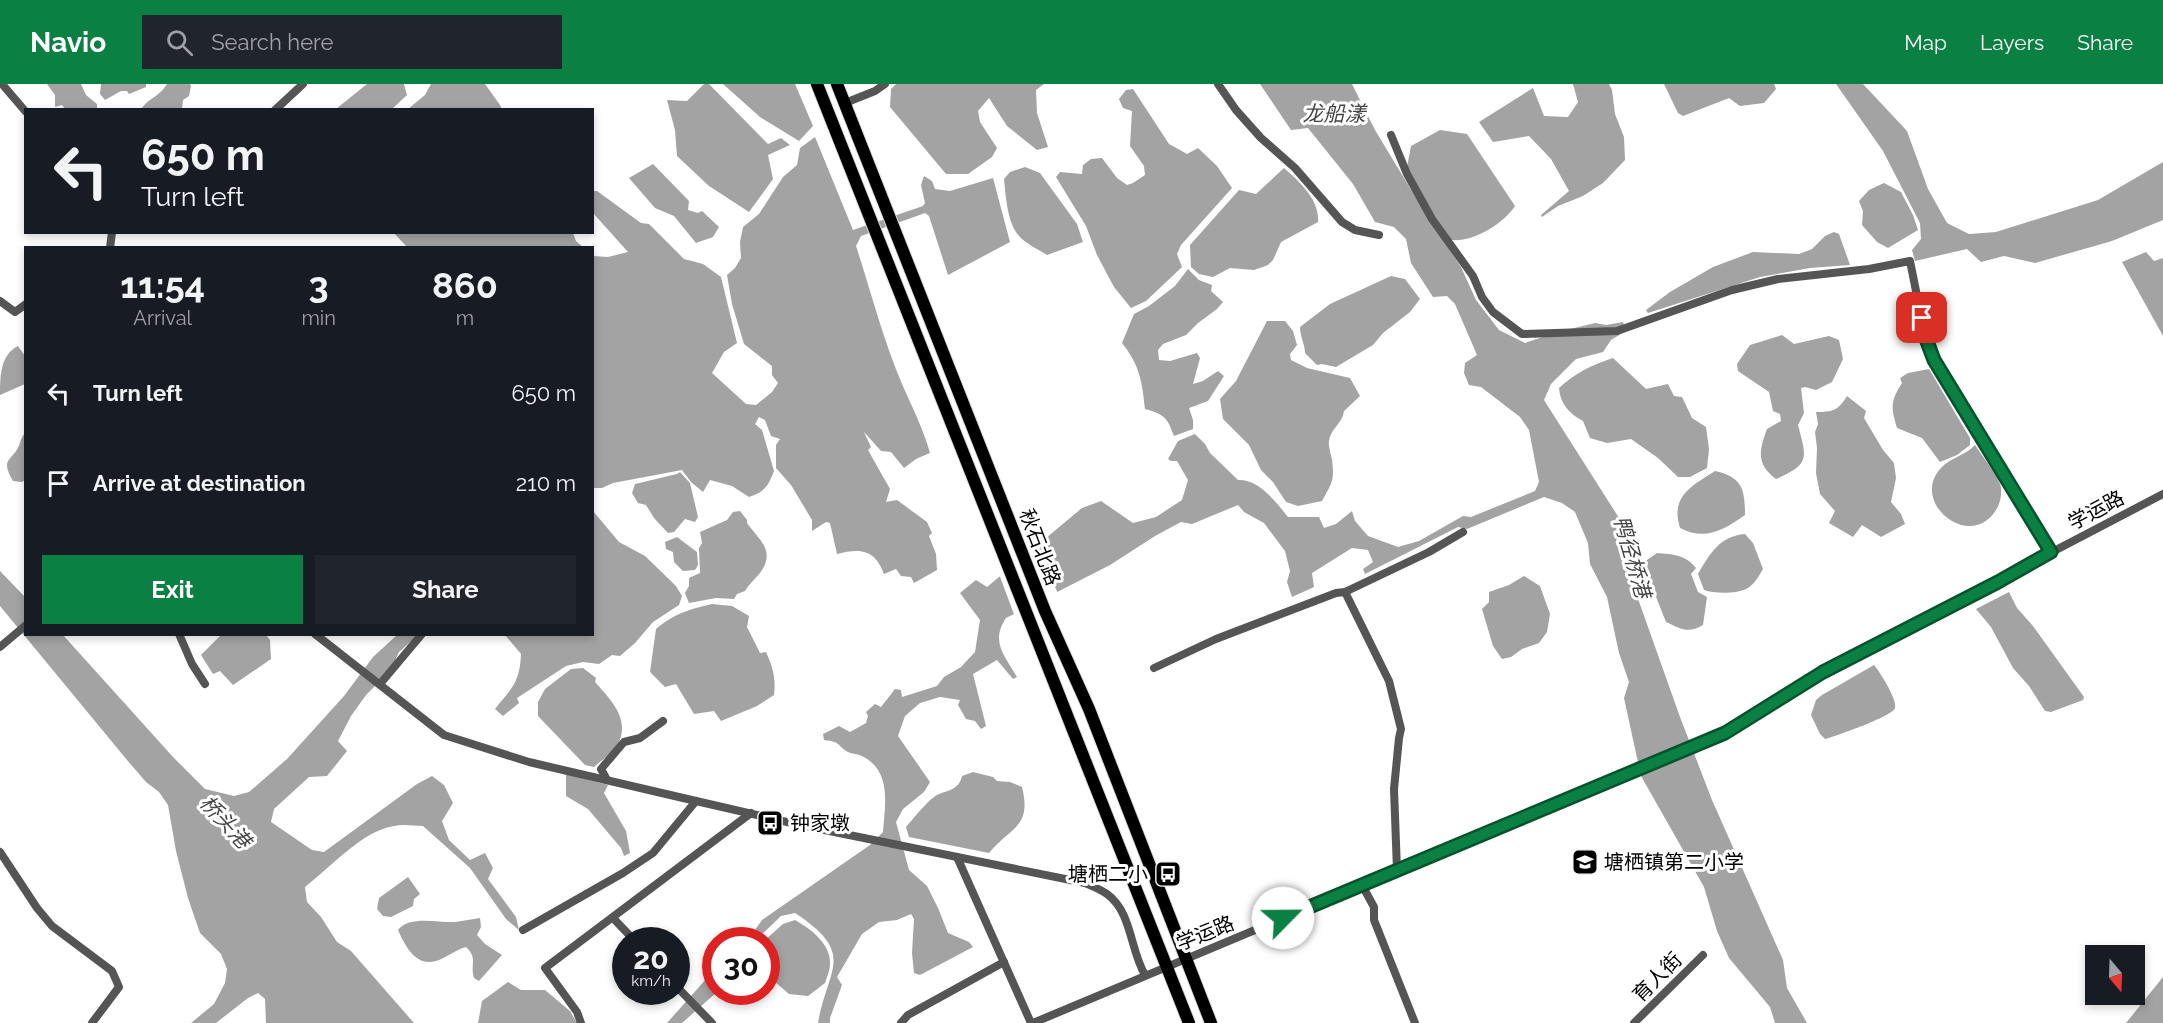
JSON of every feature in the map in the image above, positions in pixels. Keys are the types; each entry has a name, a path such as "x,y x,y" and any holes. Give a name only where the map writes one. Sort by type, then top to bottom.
{"main road":[{"name":"秋石北路","path":"817,84 1189,1023"},
{"name":"秋石北路","path":"837,84 1045,611 1089,709 1184,960 1211,1023"}],"street":[{"path":"2,84 24,110"},
{"path":"277,108 303,84"},
{"path":"845,104 885,84"},
{"path":"1218,84 1236,110 1261,138 1295,168 1342,222 1355,230 1379,236"},
{"path":"1391,135 1407,174 1432,219 1473,276 1482,297 1493,312 1522,334 1617,331 1732,290 1778,279 1869,269 1910,261 1925,336 1934,360 2051,552"},
{"path":"0,301 15,312 24,305"},
{"name":"学运路","path":"1032,1023 1725,733 1823,672 2163,494"},
{"path":"1154,668 1216,639 1336,592 1345,592 1429,552 1463,532"},
{"path":"1345,592 1389,681 1401,729 1394,789 1397,870"},
{"path":"0,646 24,627"},
{"path":"180,636 192,664 205,684"},
{"path":"317,636 444,735 529,762 696,801 1085,883 1108,895 1128,922 1134,949 1145,975"},
{"path":"324,642 330,636"},
{"path":"380,684 420,636"},
{"path":"607,780 601,769 624,742 640,738 663,721"},
{"path":"523,930 623,873 653,853 696,801"},
{"path":"581,1023 577,1012 545,968 751,813"},
{"path":"0,852 37,908 52,926 112,971 118,987 92,1023"},
{"path":"957,857 1032,1023"},
{"path":"1362,885 1374,907 1374,920 1415,1023"},
{"path":"613,918 622,927"},
{"name":"育人街","path":"1634,1023 1703,955"},
{"path":"901,1023 908,1015 1004,962"},
{"path":"690,1001 712,1023"}],"water":[{"path":"47,84 81,84 86,95 97,104 97,108 64,108 62,105 55,107 55,95"},
{"path":"101,84 146,84 146,87 129,94 127,91 121,91 105,100 100,94"},
{"path":"167,84 190,84 191,86 189,96 183,100 182,108 142,108"},
{"path":"367,84 404,84 407,95 393,108 337,108"},
{"path":"431,84 485,84 502,108 409,108 425,95"},
{"path":"704,84 709,84 768,144 781,138 790,145 768,155 773,179 749,212 709,186 677,156 675,130 667,100 687,101"},
{"path":"723,84 795,84 813,126 799,141 760,117"},
{"path":"896,84 1044,84 1036,90 1037,113 1048,147 1037,150 1007,126 989,98 978,111 980,122 997,148 992,157 968,174 946,174 890,107 891,89"},
{"name":"龙船漾","path":"1260,84 1352,84 1375,130 1461,267 1476,300 1499,330 1525,343 1595,323 1606,325 1623,322 1626,331 1611,340 1603,352 1576,359 1551,384 1544,400 1619,518 1637,596 1680,717 1712,800 1783,960 1787,988 1807,1023 1775,1023 1770,1007 1729,958 1717,931 1704,887 1641,776 1624,698 1629,682 1619,653 1607,597 1590,564 1588,543 1575,512 1562,503 1544,497 1467,529 1458,527 1365,574 1363,569 1373,562 1368,550 1352,548 1312,573 1314,587 1292,597 1287,582 1290,571 1285,551 1264,523 1244,512 1238,505 1192,524 1181,522 1155,536 1110,565 1006,618 1001,627 999,642 1017,677 1013,679 997,660 973,674 986,726 981,729 975,721 966,719 958,705 960,700 940,697 920,703 905,716 898,736 930,782 924,792 903,809 896,822 909,870 927,886 948,933 969,942 973,947 920,975 914,973 912,953 914,919 911,914 897,920 879,922 862,934 837,977 842,985 830,1023 818,1023 834,962 832,951 826,940 814,927 795,913 781,916 770,927 757,927 762,920 870,845 883,832 885,800 882,779 878,770 872,762 862,756 848,752 836,743 824,740 823,734 839,726 850,732 866,723 868,716 866,712 875,704 881,707 895,689 901,690 902,697 937,686 944,677 961,667 975,652 980,620 960,593 976,580 987,587 1082,508 1101,501 1133,523 1156,517 1182,500 1188,480 1177,461 1168,459 1178,441 1195,434 1210,453 1238,480 1260,487 1288,517 1319,517 1324,528 1336,524 1352,511 1355,521 1368,536 1398,547 1419,541 1463,516 1471,517 1535,491 1539,482 1529,430 1520,417 1481,387 1469,385 1464,373 1465,363 1477,355 1455,304 1447,296 1433,297 1411,263 1406,239 1394,227 1375,222 1353,184 1308,128 1291,130"},
{"path":"1573,84 1609,84 1615,114 1624,137 1625,160 1603,183 1583,196 1558,206 1542,217 1541,215 1569,191 1551,159 1529,136 1493,142 1479,122 1533,88 1544,116 1568,117 1578,102"},
{"path":"1664,84 1774,84 1776,89 1764,103 1740,106 1729,98 1683,116 1678,113"},
{"path":"1836,84 1863,84 1907,131 1928,189 1947,223 1969,234 1996,232 2098,200 2163,162 2163,220 2112,241 2035,263 2004,256 1981,262 1967,249 1915,261 1912,250 1921,239 1920,223 1883,151"},
{"path":"1133,89 1169,144 1187,154 1198,148 1217,166 1232,188 1181,245 1177,254 1182,267 1146,301 1131,308 1114,287 1097,255 1086,226 1056,177 1060,172 1082,174 1083,165 1091,159 1102,158 1117,178 1127,185 1145,175 1144,166 1130,146 1132,111 1123,108 1119,99 1126,90"},
{"path":"1440,130 1467,134 1515,206 1496,225 1469,238 1451,240 1434,217 1407,167 1411,146"},
{"path":"815,137 853,230 923,206 925,203 921,185 924,176 932,181 935,189 950,191 993,178 1010,242 948,275 929,216 925,213 861,236 856,246 889,350 930,453 904,468 891,452 881,451 864,432 871,447 868,450 890,489 886,502 897,500 927,522 932,533 929,536 936,554 937,570 914,583 911,577 901,576 896,569 884,574 876,559 866,552 853,551 837,554 830,523 826,522 812,531 812,520 791,485 776,468 776,445 780,439 771,436 765,420 759,417 755,424 762,430 774,471 770,481 759,493 749,497 732,486 710,480 703,492 682,470 594,488 594,256 608,257 628,252 594,214 594,191 641,223 649,224 684,259 703,264 721,277 737,343 724,352 712,373 746,404 756,405 772,392 778,383 772,375 772,366 744,344 732,304 727,275 741,258 740,242 743,227 759,214 783,177 797,165 800,148"},
{"path":"653,164 689,201 688,210 698,213 702,211 719,227 713,237 696,243 674,216 655,208 629,178"},
{"path":"1025,167 1040,173 1077,224 1083,242 1047,255 1017,233 1008,211 1004,179 1010,172"},
{"path":"1284,168 1302,185 1312,199 1316,206 1318,222 1281,242 1273,260 1268,265 1254,270 1230,268 1213,277 1199,274 1191,267 1190,245 1239,190 1256,194"},
{"path":"1884,183 1901,192 1918,230 1888,248 1877,242 1862,225 1863,211 1859,201 1869,190"},
{"path":"1834,232 1839,234 1850,265 1810,268 1760,277 1648,313 1646,310 1670,292 1713,267 1753,252 1799,254 1812,249 1825,236"},
{"path":"395,234 573,234 576,241 582,246 406,246"},
{"path":"2146,252 2154,261 2163,258 2163,336 2122,262"},
{"path":"1188,269 1199,280 1212,285 1211,291 1223,302 1186,335 1163,344 1158,350 1159,360 1170,361 1197,353 1200,358 1193,384 1203,381 1218,371 1224,376 1208,401 1189,408 1193,429 1174,436 1164,418 1145,409 1139,374 1133,359 1122,343 1134,314 1149,306 1175,286"},
{"path":"1391,276 1405,279 1420,299 1410,312 1383,333 1373,345 1336,367 1317,365 1305,353 1300,327 1330,304"},
{"path":"1267,321 1285,321 1293,331 1297,345 1290,354 1291,360 1307,368 1350,378 1360,396 1344,411 1330,437 1333,478 1322,501 1298,506 1286,502 1273,482 1261,470 1249,445 1223,419 1220,399 1236,381"},
{"path":"1782,335 1794,344 1829,336 1839,340 1843,359 1832,382 1816,390 1801,388 1804,413 1798,425 1803,446 1803,459 1795,469 1776,479 1765,468 1761,451 1767,429 1781,421 1780,414 1773,411 1769,392 1738,371 1737,364 1750,345"},
{"path":"18,346 24,355 24,384 0,395 2,367 12,350"},
{"path":"1613,358 1646,389 1668,384 1674,396 1682,397 1692,418 1706,427 1709,449 1707,468 1690,477 1678,477 1658,458 1631,439 1607,443 1590,438 1583,421 1570,412 1564,404 1559,388 1584,370"},
{"path":"1929,369 1970,438 1970,445 1957,455 1940,462 1922,438 1897,428 1893,410 1895,395 1902,383 1900,378 1908,373"},
{"path":"1847,396 1866,411 1864,418 1883,450 1894,463 1896,478 1891,502 1901,514 1905,524 1881,537 1862,525 1853,537 1829,523 1835,511 1820,494 1816,473 1815,432 1818,424 1816,412 1834,410"},
{"path":"24,435 24,481 22,482 13,481 7,464"},
{"path":"1975,445 1998,480 2001,494 1996,510 1985,522 1972,526 1959,524 1947,518 1937,507 1932,495 1933,481 1941,468"},
{"path":"1715,471 1731,477 1740,486 1743,491 1745,515 1722,529 1706,534 1689,532 1680,528 1678,508 1685,493"},
{"path":"680,472 690,483 698,517 695,522 685,519 674,532 668,533 646,505 638,503 632,493 635,484"},
{"path":"740,511 764,547 767,558 765,565 745,591 737,594 734,599 716,598 689,603 685,593 689,586 689,578 700,573 699,548 702,543 700,532 727,520 733,512"},
{"path":"594,512 619,542 645,556 676,586 682,596 679,605 653,622 620,656 612,655 599,664 583,662 566,666 517,698 519,703 503,716 495,709 517,678 521,654 506,636 594,636"},
{"path":"1745,534 1753,543 1763,569 1757,579 1748,588 1738,591 1720,593 1704,590 1698,574 1712,553 1722,542 1736,535"},
{"path":"677,537 697,552 698,565 695,570 683,571 674,562 673,552 666,549 665,542"},
{"path":"1657,553 1683,558 1696,568 1691,574 1698,592 1707,597 1703,625 1698,628 1689,630 1666,622 1645,569 1647,560"},
{"path":"0,571 24,596 24,635 0,606"},
{"path":"1524,576 1540,586 1550,614 1547,632 1539,643 1502,659 1493,646 1482,609 1489,602 1489,592 1509,585"},
{"path":"2009,592 2017,608 2033,626 2084,697 2083,700 2051,712 2045,711 2029,686 2013,668 1991,627 1976,609"},
{"path":"712,604 732,606 749,616 747,627 760,653 766,652 772,668 775,689 774,695 757,706 721,721 714,711 694,714 676,684 665,687 650,672 656,629 682,613"},
{"name":"桥头港","path":"25,636 64,636 173,757 205,789 234,796 249,792 287,759 344,696 373,657 396,636 417,636 399,652 390,671 366,695 351,716 338,741 347,751 327,776 309,777 274,809 271,822 312,850 324,852 417,784 432,776 444,785 453,803 442,821 449,840 470,860 485,853 493,868 488,879 516,917 519,930 506,919 470,868 423,826 397,825 382,829 347,851 305,887 307,902 321,917 337,942 351,951 414,1023 266,1023 265,999 258,993 216,1023 191,1023 214,1004 225,983 227,969 221,954 200,933 176,851 168,805 159,792 146,782"},
{"path":"220,636 267,636 270,640 271,659 233,685 220,671 213,674 201,655"},
{"path":"1874,665 1891,692 1895,708 1875,721 1825,739 1811,715 1816,700"},
{"path":"583,668 596,678 595,682 617,710 622,726 618,744 594,767 585,765 538,716 538,702 545,689 571,669"},
{"path":"973,772 1022,787 1024,811 1018,825 989,853 909,837 906,827 925,805 933,797 956,787 962,776"},
{"path":"566,774 608,785 604,793 626,831 630,853 624,856 621,848 588,809 566,796"},
{"path":"408,877 420,894 414,899 413,906 391,917 383,916 377,909 379,898"},
{"path":"480,918 481,927 477,935 485,944 502,955 479,981 474,978 473,958 466,947 436,961 422,961 412,953 398,930 403,925 417,921 455,922"},
{"path":"795,920 819,938 827,950 830,969 825,983 808,996 789,994 780,986 780,927"},
{"path":"2163,977 2163,1023 2126,1023 2140,1005 2145,1005 2145,999"},
{"path":"508,982 521,990 545,990 570,1011 577,1023 478,1023 482,1001"},
{"path":"702,984 702,1005 682,1023 667,1023 683,1005 690,1005 690,997"}],"pier":[{"path":"1037,542 1058,594 1015,617 999,574"}],"place":[{"name":"钟家墩","path":"770,823"},
{"name":"塘栖镇第二小学","path":"1585,862"},
{"name":"塘栖二小","path":"1168,874"}],"route":[{"path":"1283,918 1725,733 1823,672 1998,582 2051,552 1934,360 1925,336 1922,318"}],"water label":[{"name":"鸭径桥港","path":"1632,557"}]}
